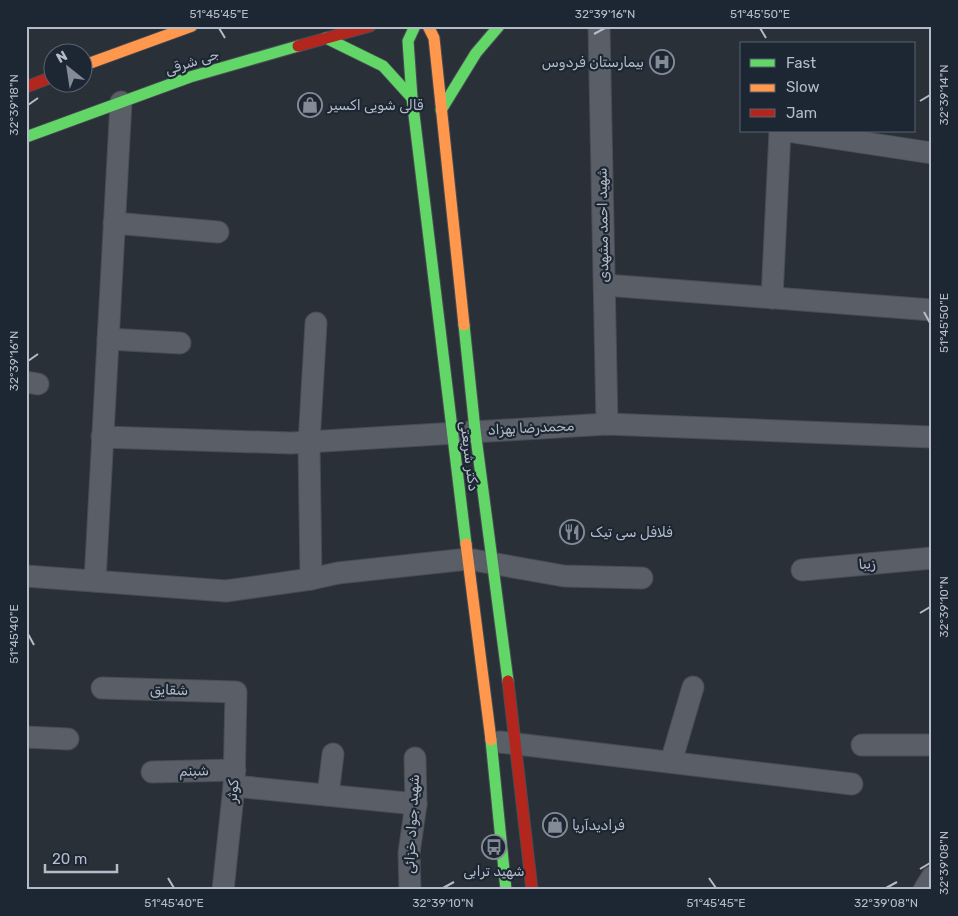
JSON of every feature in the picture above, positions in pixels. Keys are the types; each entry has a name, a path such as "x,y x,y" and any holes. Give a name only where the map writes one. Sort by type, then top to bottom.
{"main road":[{"path":"92,62 174,29 192,26"},
{"name":"جی شرقی","path":"26,137 190,77 370,26"},
{"name":"دکتر شریعتی","path":"415,26 408,41 412,98 451,432 491,740 506,890"},
{"name":"دکتر شریعتی","path":"428,26 434,38 475,430 494,564 532,890"},
{"path":"442,110 476,53 499,26"},
{"path":"326,38 383,66 412,98"},
{"path":"26,87 42,81"}],"street":[{"name":"شهید احمد مشهدی","path":"599,26 606,424"},
{"path":"96,581 102,437 121,102"},
{"path":"772,298 780,132"},
{"path":"794,132 932,153"},
{"path":"114,223 218,232"},
{"path":"605,285 932,310"},
{"path":"310,579 309,443 316,323"},
{"path":"108,340 180,343"},
{"name":"محمدرضا بهزاد","path":"102,437 309,443 475,430 606,424 932,438"},
{"path":"932,433 932,438"},
{"name":"زیبا","path":"802,570 932,558"},
{"path":"26,576 226,591 338,573 468,559 564,576 642,578"},
{"path":"671,762 693,687"},
{"name":"شقایق","path":"102,688 236,692"},
{"name":"کوثر","path":"224,890 235,778 236,692"},
{"path":"26,736 68,739"},
{"path":"491,740 852,784"},
{"path":"862,744 932,745"},
{"path":"328,795 333,754"},
{"name":"شهید جواد خزائی","path":"410,890 409,853 416,804 415,758"},
{"name":"شبنم","path":"152,772 235,778 328,795 416,804"},
{"path":"924,890 932,877"}],"traffic: fast":[{"path":"415,26 408,41 412,98 466,544"},
{"path":"441,110 476,53 499,26"},
{"path":"326,38 383,66 412,98"},
{"path":"26,137 190,77 298,46"},
{"path":"464,325 475,430 508,681"},
{"path":"491,740 506,890"}],"traffic: slow":[{"path":"92,62 192,26"},
{"path":"428,26 434,38 464,325"},
{"path":"466,544 491,740"}],"traffic: jam":[{"path":"298,46 370,26"},
{"path":"26,87 42,81"},
{"path":"508,681 532,890"}],"place":[{"name":"بیمارستان فردوس","path":"662,62"},
{"name":"قالی شویی اکسیر","path":"310,105"},
{"name":"فلافل سی تیک","path":"572,532"},
{"name":"فرادیدآریا","path":"555,825"},
{"name":"شهید ترابی","path":"494,847"}]}
